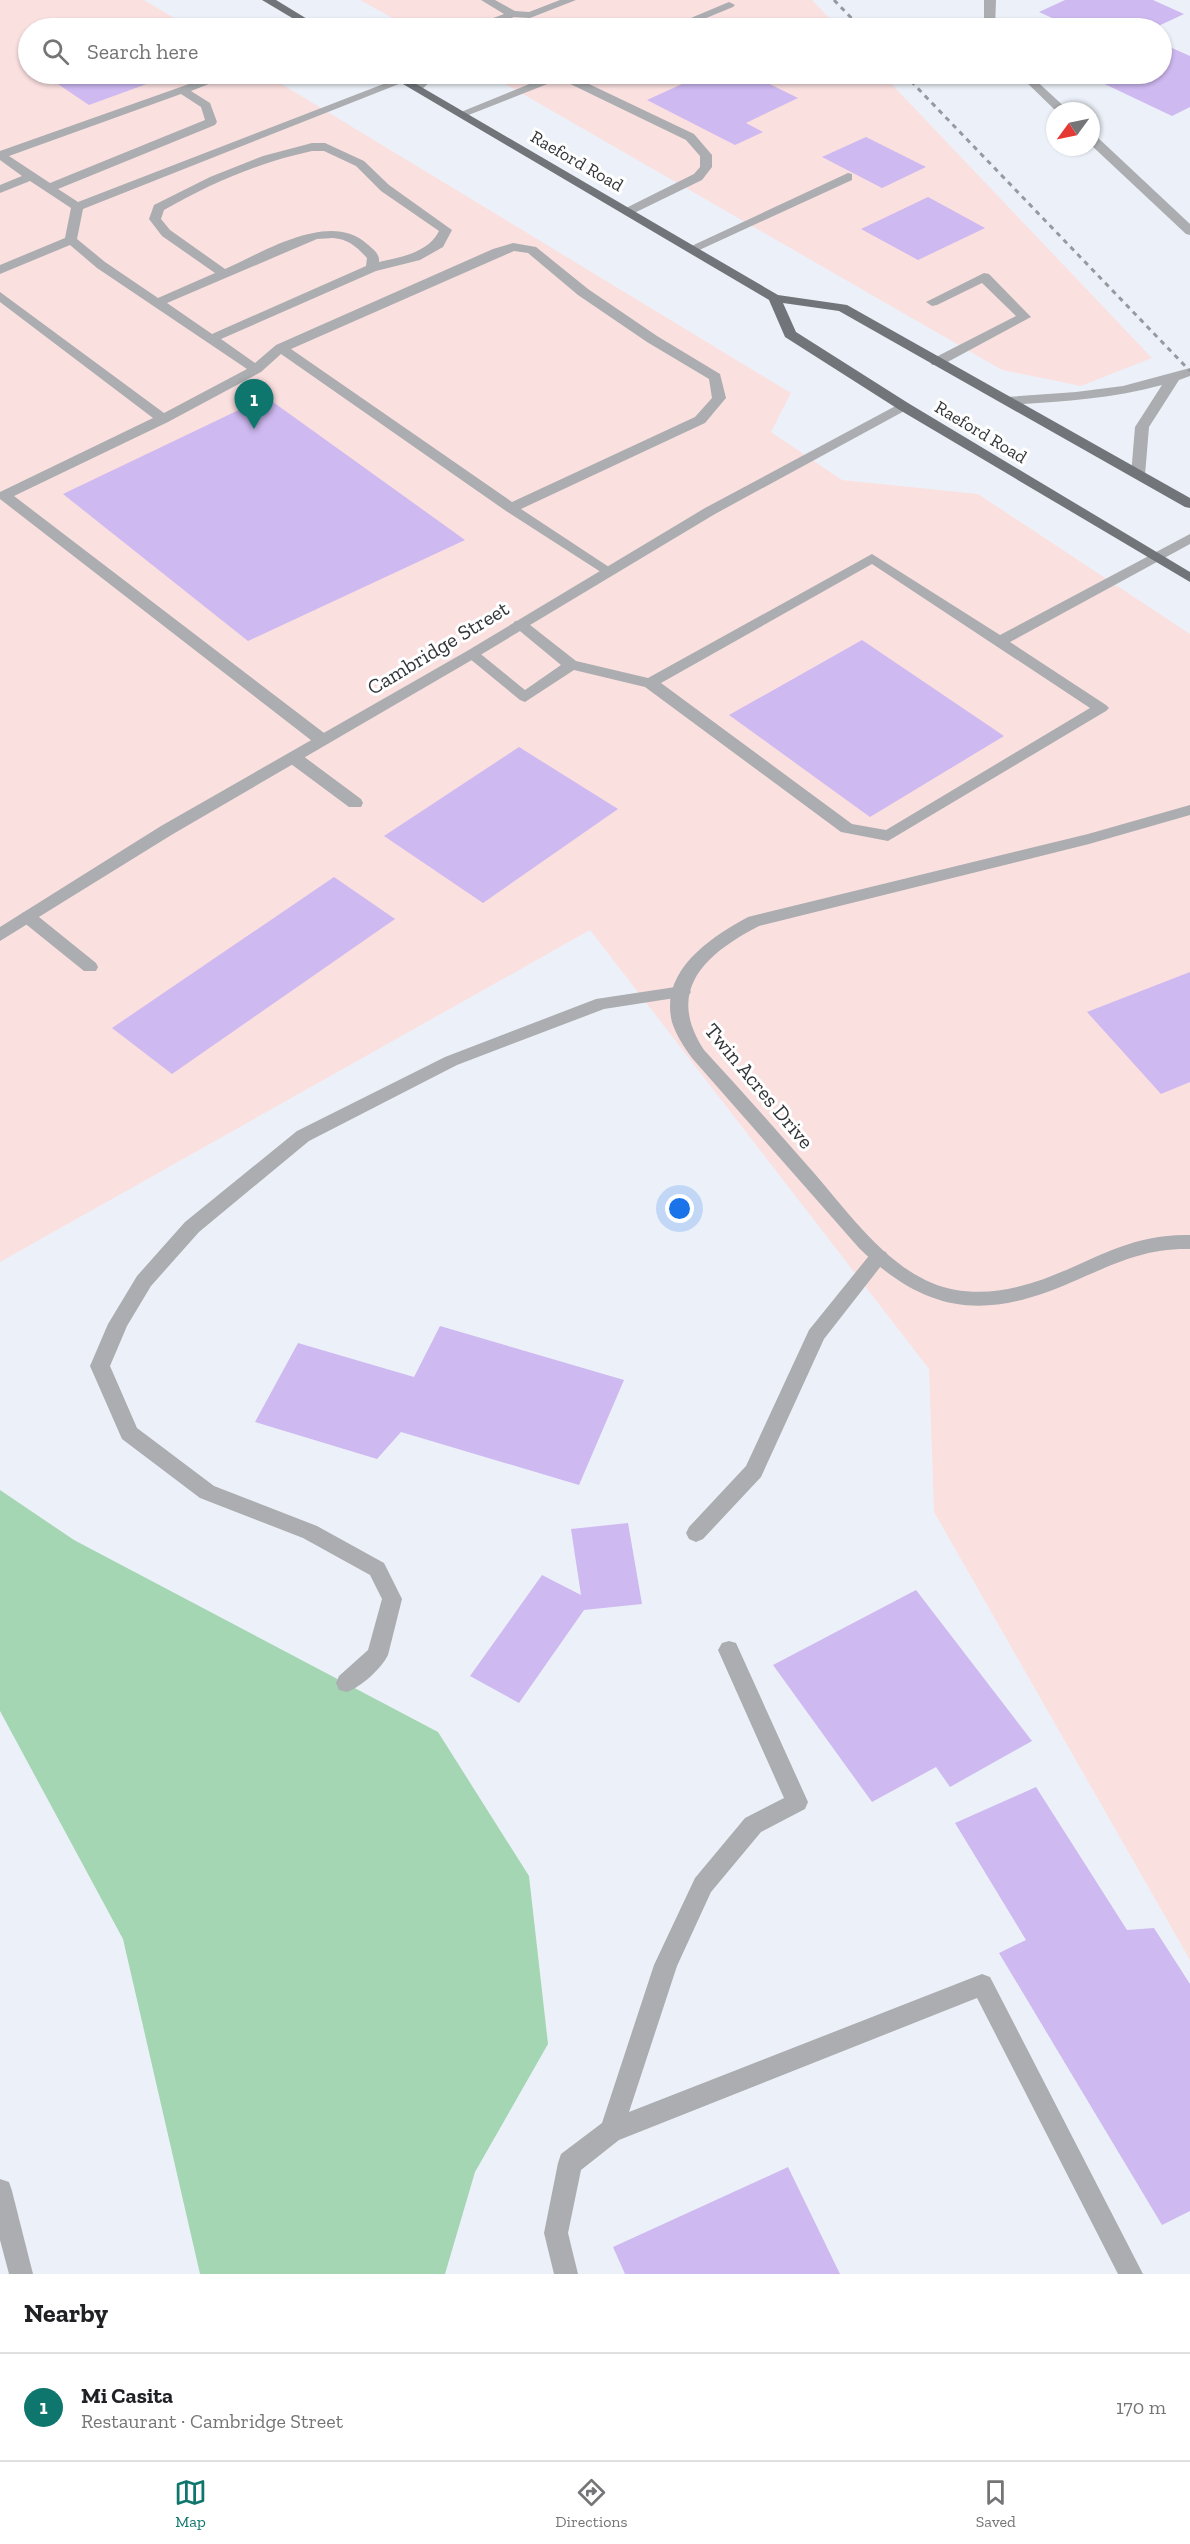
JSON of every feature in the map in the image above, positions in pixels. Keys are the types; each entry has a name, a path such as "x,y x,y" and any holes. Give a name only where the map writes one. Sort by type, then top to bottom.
{"main road":[{"path":"268,0 299,18"},
{"name":"Raeford Road","path":"410,84 774,298 842,308 1190,504"},
{"name":"Raeford Road","path":"774,298 790,334 903,406 1190,578"}],"street":[{"path":"487,0 513,14 530,15 570,0"},
{"path":"990,0 990,18"},
{"path":"697,18 729,5"},
{"path":"503,18 513,14"},
{"path":"0,155 199,84"},
{"path":"77,207 381,84"},
{"path":"417,88 422,84"},
{"path":"462,114 537,84"},
{"path":"582,84 690,137 706,155 706,167 698,177 628,212"},
{"path":"1034,84 1053,102"},
{"path":"49,188 211,122 206,105 182,90"},
{"path":"211,339 372,268 416,257 439,244 446,230 384,187 369,171 343,154 323,146 303,147 174,197 158,208 155,219 166,233 224,274"},
{"path":"1100,146 1190,231"},
{"path":"0,155 77,207"},
{"path":"0,189 32,176"},
{"path":"691,249 848,177"},
{"path":"71,240 77,207"},
{"path":"157,303 315,235 339,233 359,241 373,256 372,268"},
{"path":"0,270 71,240"},
{"path":"71,240 101,265 256,369"},
{"path":"322,740 4,495 163,419 256,369 281,348 497,252 513,247 532,250 583,292 652,339 715,377 719,398 700,420 511,508"},
{"path":"932,302 984,277 1024,317 937,362"},
{"path":"0,296 163,419"},
{"path":"281,348 511,508 608,572"},
{"path":"1007,401 1106,393 1173,379 1190,372"},
{"path":"1138,475 1142,427 1173,379"},
{"name":"Cambridge Street","path":"0,935 167,830 472,654 710,510 903,406"},
{"path":"998,642 1190,538"},
{"path":"520,624 572,664 650,683 847,828 888,836 1101,708 872,558 650,683"},
{"path":"472,654 525,697 572,664"},
{"path":"293,757 355,803"},
{"name":"Twin Acres Drive","path":"1190,810 1089,839 754,921 728,935 704,953 687,976 679,1002 683,1029 698,1054 879,1257 924,1288 964,1299 1006,1299 1043,1288 1134,1247 1174,1240 1190,1242"},
{"path":"28,917 90,967"},
{"path":"347,1683 377,1655 392,1599 377,1569 310,1532 207,1492 129,1433 100,1366 118,1324 144,1281 192,1227 303,1136 451,1060 602,1003 682,992"},
{"path":"696,1533 754,1471 816,1335 879,1257"},
{"path":"611,2131 666,1965 704,1885 753,1825 798,1802 729,1650"},
{"path":"566,2274 556,2233 570,2163 611,2131 982,1985 1131,2274"},
{"path":"0,2191 21,2274"}],"shaded area":[{"path":"0,0 144,0 174,18 18,18 18,84 281,84 791,393 771,432 842,480 978,494 1190,634 1190,1960 934,1512 929,1369 590,930 0,1262"},
{"path":"360,0 812,0 829,18 392,18"},
{"path":"505,84 892,84 1152,358 1081,386 1002,370"}],"green space":[{"path":"0,1490 74,1540 438,1732 529,1876 548,2044 475,2172 445,2274 200,2274 123,1939 0,1711"}],"building":[{"path":"1065,0 1153,0 1184,14 1172,20 1052,18 1039,12"},
{"path":"1172,48 1190,56 1190,107 1172,116 1105,84 1172,84"},
{"path":"58,84 147,84 89,105"},
{"path":"682,84 769,84 798,98 746,123 763,132 735,145 647,100"},
{"path":"866,137 926,167 882,188 822,157"},
{"path":"928,197 985,228 918,260 861,229"},
{"path":"266,397 465,540 248,641 63,494"},
{"path":"862,640 1004,736 870,817 729,715"},
{"path":"519,747 618,809 483,903 384,836"},
{"path":"334,877 395,919 172,1074 112,1028"},
{"path":"1190,972 1190,1082 1161,1094 1087,1012"},
{"path":"440,1326 624,1380 579,1485 401,1432 377,1459 255,1422 298,1343 414,1377"},
{"path":"628,1523 642,1604 584,1610 519,1703 470,1676 542,1575 581,1595 571,1529"},
{"path":"916,1590 1032,1741 950,1787 936,1767 872,1802 773,1665"},
{"path":"1036,1787 1127,1930 1154,1928 1190,1984 1190,2211 1162,2225 999,1953 1026,1940 955,1823"},
{"path":"788,2167 840,2274 625,2274 613,2247"}],"railway":[{"path":"834,0 851,18"},
{"path":"914,84 1190,371"}],"place":[{"name":"Mi Casita","path":"254,429"}]}
